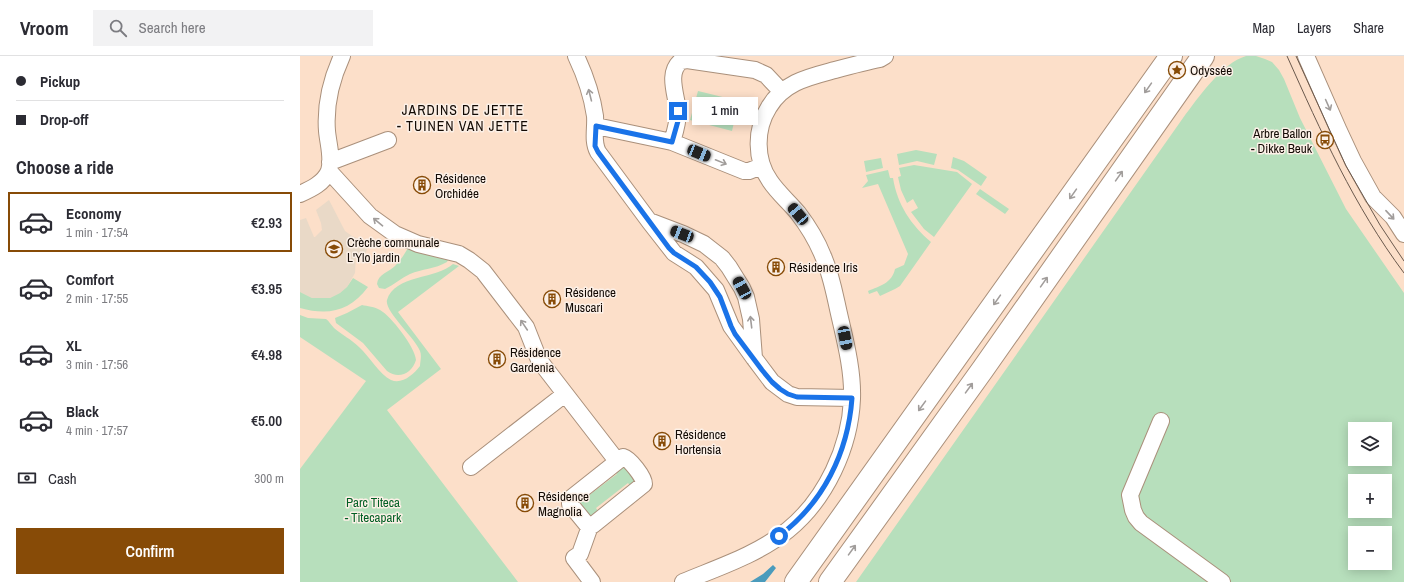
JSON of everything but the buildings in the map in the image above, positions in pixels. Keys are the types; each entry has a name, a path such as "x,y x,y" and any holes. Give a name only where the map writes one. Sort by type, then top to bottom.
{"main road":[{"path":"796,582 1170,56"},
{"path":"830,582 983,369 1202,56"}],"street":[{"path":"300,194 316,186 325,177 329,166 327,105 333,78 342,56"},
{"path":"576,56 588,85 596,126 595,146 598,152 674,253 696,267 710,282 720,297 731,326 772,382 788,394 797,397 852,398"},
{"path":"683,582 751,553 779,536 805,513 820,493 841,453 849,423 852,398 849,359 830,272 816,241 798,214 770,182 762,166 759,150 760,128 770,105 782,92 800,80 880,59 885,56"},
{"path":"1306,56 1332,116 1370,192 1380,205 1393,217 1404,234"},
{"path":"672,142 678,121 673,73 675,67 681,61 687,60 755,70 766,75 782,92"},
{"path":"596,126 672,142 738,169 749,171 762,166"},
{"path":"329,166 388,140"},
{"path":"329,166 370,216 395,234 418,244 459,254 479,267 524,323 529,331 539,360 618,461"},
{"path":"649,221 704,244 722,258 729,267 742,288 747,303 751,319 754,358"},
{"path":"471,467 565,394"},
{"path":"1161,421 1130,495 1133,510 1141,523 1222,582"},
{"path":"590,526 586,525 570,504 570,499 623,457 628,459 643,478 644,484 590,526 580,554 574,558 592,582"}],"shaded area":[{"name":"Crèche communale L'Ylo jardin","path":"329,200 345,231 352,236 369,243 364,259 356,256 355,273 347,287 340,293 330,298 312,298 300,292 300,220 306,218 315,237 322,230 316,210"}],"green space":[{"path":"1246,56 1256,56 1272,62 1279,70 1300,118 1346,209 1404,293 1404,582 856,582 1183,118 1211,82 1228,66"},
{"path":"698,91 739,101 732,131 690,120"},
{"path":"916,150 937,154 934,165 917,161 899,165 897,154"},
{"path":"953,157 964,161 987,177 981,186 958,170 951,168"},
{"path":"881,158 883,168 866,172 864,161"},
{"path":"914,165 957,172 972,184 934,237 924,229 911,212 918,208 913,199 907,203 901,190 898,177 901,176 899,168"},
{"path":"888,170 890,178 893,178 898,197 906,213 917,228 931,242 900,286 880,296 877,291 869,294 868,291 881,286 888,281 895,269 904,265 908,254 878,184 862,188 868,181 866,175"},
{"path":"980,189 1009,209 1005,214 976,194"},
{"path":"408,248 448,260 447,262 438,266 410,274 385,289 379,288 377,284 379,278 395,266"},
{"name":"Parc Titeca - Titecapark","path":"453,264 459,266 398,312 441,369 387,410 518,582 300,582 300,469 366,381 300,337 300,315 308,318 326,319 334,328 359,347 387,378 395,381 403,380 411,375 420,366 421,353 390,311 387,305 387,300 391,292 398,286 446,269"},
{"path":"353,278 368,287 354,302 338,310 330,311 300,308 300,292 312,298 330,298 340,293 347,287"},
{"path":"362,305 373,307 385,313 402,332 415,354 416,360 408,372 396,375 387,371 363,343 336,323 335,318"},
{"path":"623,464 637,481 631,487 628,483 596,508 598,511 589,518 576,506 582,495 584,498 588,496 617,474 614,471"}],"water":[{"path":"773,565 776,568 765,582 750,582 763,574"}],"tram line":[{"path":"1287,56 1326,140 1354,195 1369,222 1404,273"},
{"path":"1296,56 1346,166 1380,225 1404,261"}],"place":[{"name":"Odyssée","path":"1177,70"},
{"name":"Arbre Ballon - Dikke Beuk","path":"1325,140"},
{"name":"Résidence Orchidée","path":"422,185"},
{"name":"Crèche communale L'Ylo jardin","path":"334,249"},
{"name":"Résidence Iris","path":"776,267"},
{"name":"Résidence Muscari","path":"552,299"},
{"name":"Résidence Gardenia","path":"497,359"},
{"name":"Résidence Hortensia","path":"662,441"},
{"name":"Résidence Magnolia","path":"525,503"}],"district":[{"name":"JARDINS DE JETTE - TUINEN VAN JETTE","path":"463,118"}],"route":[{"path":"678,111 678,121 672,142 596,126 595,146 605,162 669,248 674,253 696,267 716,290 735,334 772,382 788,394 797,397 852,398 851,413 844,444 832,472 812,505 789,529 779,536"}]}
